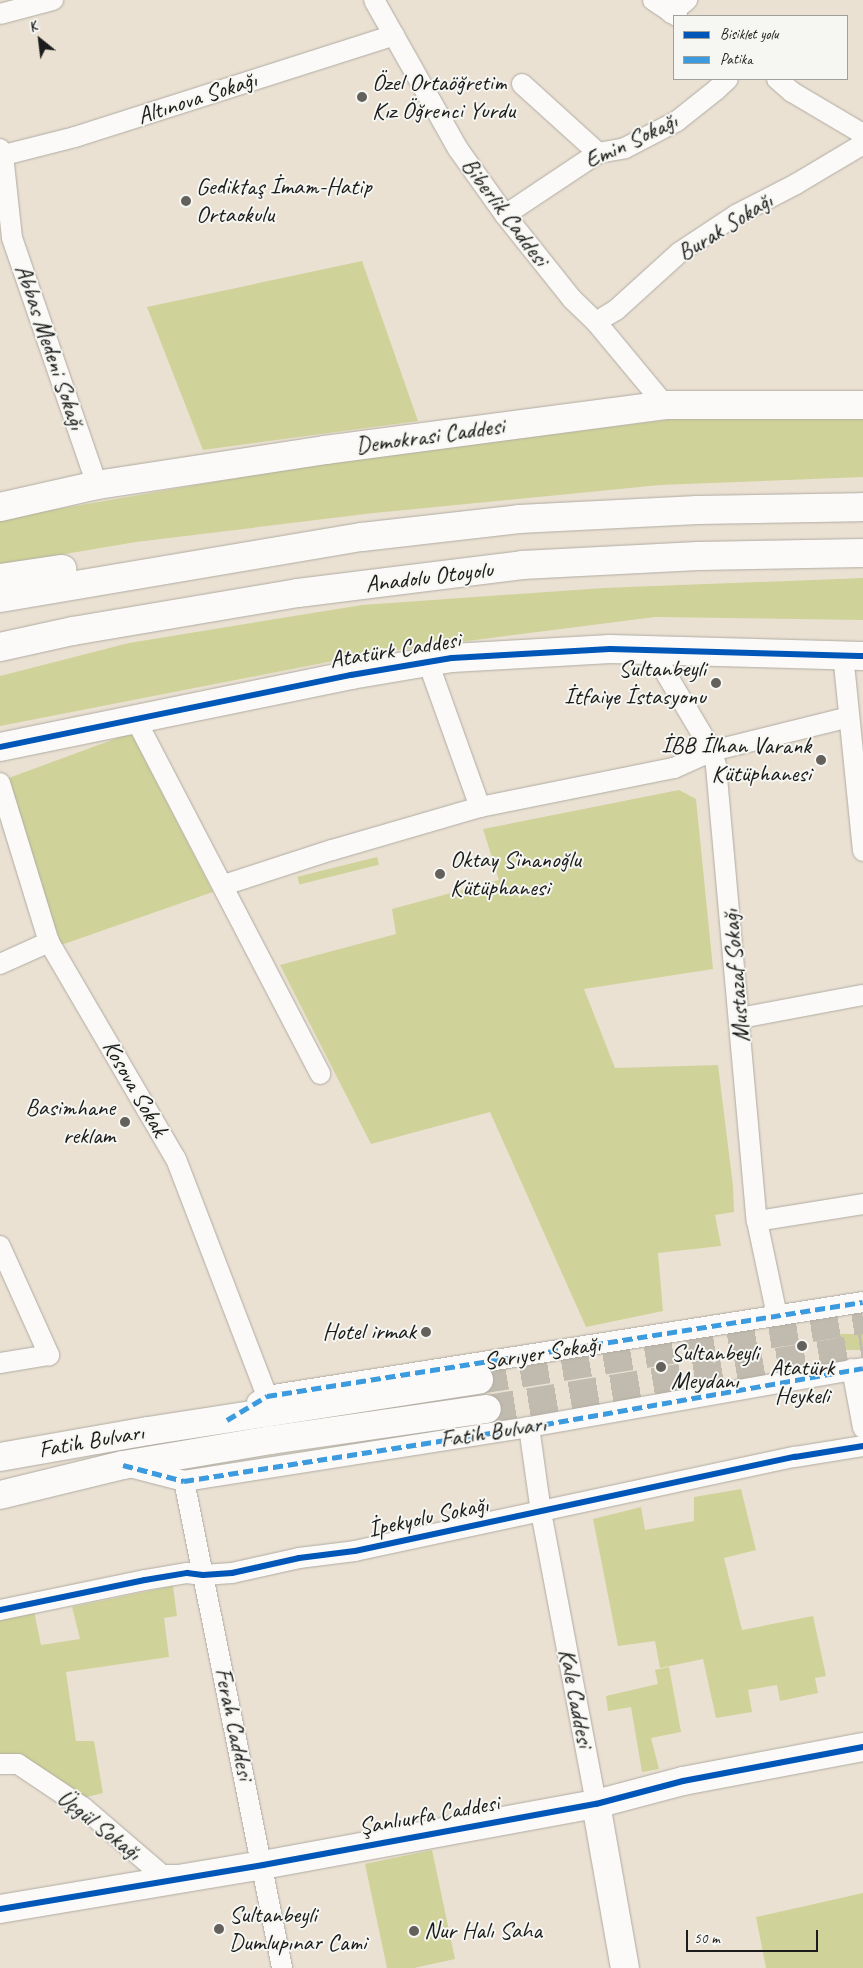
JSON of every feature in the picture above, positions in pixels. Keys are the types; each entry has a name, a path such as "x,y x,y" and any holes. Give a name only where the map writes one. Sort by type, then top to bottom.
{"main road":[{"name":"Demokrasi Caddesi","path":"5,504 97,484 325,450 664,405 863,405"},
{"name":"Anadolu Otoyolu","path":"0,598 362,537 519,519 698,510 863,507"},
{"path":"0,578 20,574 362,537"},
{"name":"Anadolu Otoyolu","path":"0,647 73,631 298,593 522,565 698,556 863,553"},
{"path":"0,653 73,631"},
{"name":"Atatürk Caddesi","path":"0,747 351,675 452,658 600,650 853,655"},
{"name":"Fatih Bulvarı","path":"0,1457 148,1431 479,1380"},
{"name":"Fatih Bulvarı","path":"0,1495 123,1465 271,1440 487,1409"},
{"name":"Şanlıurfa Caddesi","path":"0,1909 263,1865 596,1804 683,1781 863,1747"},
{"name":"Kale Caddesi","path":"596,1804 625,1968"}],"street":[{"path":"0,14 53,0"},
{"name":"Biberlik Caddesi","path":"374,0 458,149 505,216 572,299 596,322 664,405"},
{"path":"653,0 674,15 688,0"},
{"name":"Altınova Sokağı","path":"1,153 75,137 394,35"},
{"name":"Emin Sokağı","path":"505,216 598,153 625,148 676,120 727,80"},
{"path":"778,80 792,92 863,134"},
{"path":"522,84 598,153"},
{"name":"Burak Sokağı","path":"596,322 616,310 680,252 736,215 796,184 863,144"},
{"name":"Abbas Medeni Sokağı","path":"1,153 12,238 97,484"},
{"name":"Mustazaf Sokağı","path":"652,650 712,751 716,766 757,1221 777,1316"},
{"path":"853,655 849,717 863,851"},
{"path":"428,662 480,807"},
{"path":"224,885 332,850 480,807 674,768 712,751 849,717"},
{"path":"136,720 224,885 320,1074"},
{"name":"Kosova Sokak","path":"0,783 49,942 176,1159 267,1396"},
{"path":"0,964 49,942"},
{"path":"740,1018 863,995"},
{"path":"757,1221 863,1204"},
{"path":"0,1246 49,1356 0,1363"},
{"name":"Sarıyer Sokağı","path":"227,1420 267,1396 863,1302"},
{"path":"858,1368 863,1428"},
{"name":"Fatih Bulvarı","path":"123,1465 184,1480 528,1427 858,1368"},
{"name":"Kale Caddesi","path":"528,1427 541,1512 596,1804"},
{"name":"İpekyolu Sokağı","path":"0,1610 187,1573 203,1575 232,1573 299,1558 355,1551 795,1458 863,1446"},
{"name":"Ferah Caddesi","path":"184,1480 263,1865 282,1968"},
{"name":"Üçgül Sokağı","path":"0,1764 18,1764 84,1808 162,1875 201,1875"}],"green space":[{"path":"362,261 418,421 203,450 147,307"},
{"path":"697,416 863,417 863,477 660,485 374,513 136,542 0,565 0,519 319,464"},
{"path":"863,578 863,620 655,617 374,653 0,726 0,676 129,643 362,605 603,588"},
{"path":"131,733 213,892 61,945 6,779"},
{"path":"679,790 696,799 713,969 584,989 615,1068 718,1065 733,1186 734,1212 715,1215 721,1246 658,1253 663,1311 586,1327 490,1112 371,1144 280,965 396,934 392,909 499,880 483,829"},
{"path":"377,857 379,865 299,885 297,877"},
{"path":"836,1334 863,1334 863,1350 836,1350"},
{"path":"741,1489 756,1550 724,1558 742,1630 813,1616 826,1676 815,1678 818,1693 780,1701 777,1685 748,1690 752,1712 716,1718 703,1659 660,1668 655,1641 618,1646 593,1519 641,1507 645,1530 694,1521 694,1497"},
{"path":"173,1586 177,1616 164,1618 169,1657 66,1672 76,1741 94,1741 103,1793 79,1799 0,1758 0,1618 34,1611 41,1645 80,1639 72,1607"},
{"path":"669,1667 681,1732 651,1738 659,1769 642,1772 631,1707 608,1711 606,1696 658,1684 655,1670"},
{"name":"Nur Halı Saha","path":"432,1850 455,1959 414,1968 387,1968 365,1864"},
{"path":"863,1893 863,1968 766,1968 756,1917"}],"tunnel":[{"path":"479,1380 863,1320"},
{"path":"487,1409 863,1348"}],"marked path":[{"path":"227,1420 267,1396 863,1302"},
{"path":"123,1465 184,1481 529,1427 863,1368"}],"cycle path":[{"path":"0,747 351,675 452,658 610,649 863,656"},
{"path":"0,1610 187,1573 203,1575 232,1573 299,1558 355,1551 795,1457 863,1446"},
{"path":"0,1909 263,1865 596,1804 683,1781 863,1747"}],"place":[{"name":"Özel Ortaöğretim Kız Öğrenci Yurdu","path":"362,97"},
{"name":"Gediktaş İmam-Hatip Ortaokulu","path":"186,201"},
{"name":"Sultanbeyli İtfaiye İstasyonu","path":"716,683"},
{"name":"İBB İlhan Varank Kütüphanesi","path":"821,760"},
{"name":"Oktay Sinanoğlu Kütüphanesi","path":"440,874"},
{"name":"Basimhane reklam","path":"125,1122"},
{"name":"Hotel irmak","path":"426,1332"},
{"name":"Atatürk Heykeli","path":"802,1346"},
{"name":"Sultanbeyli Meydanı","path":"661,1367"},
{"name":"Sultanbeyli Dumlupınar Cami","path":"219,1929"},
{"name":"Nur Halı Saha","path":"414,1931"}]}
